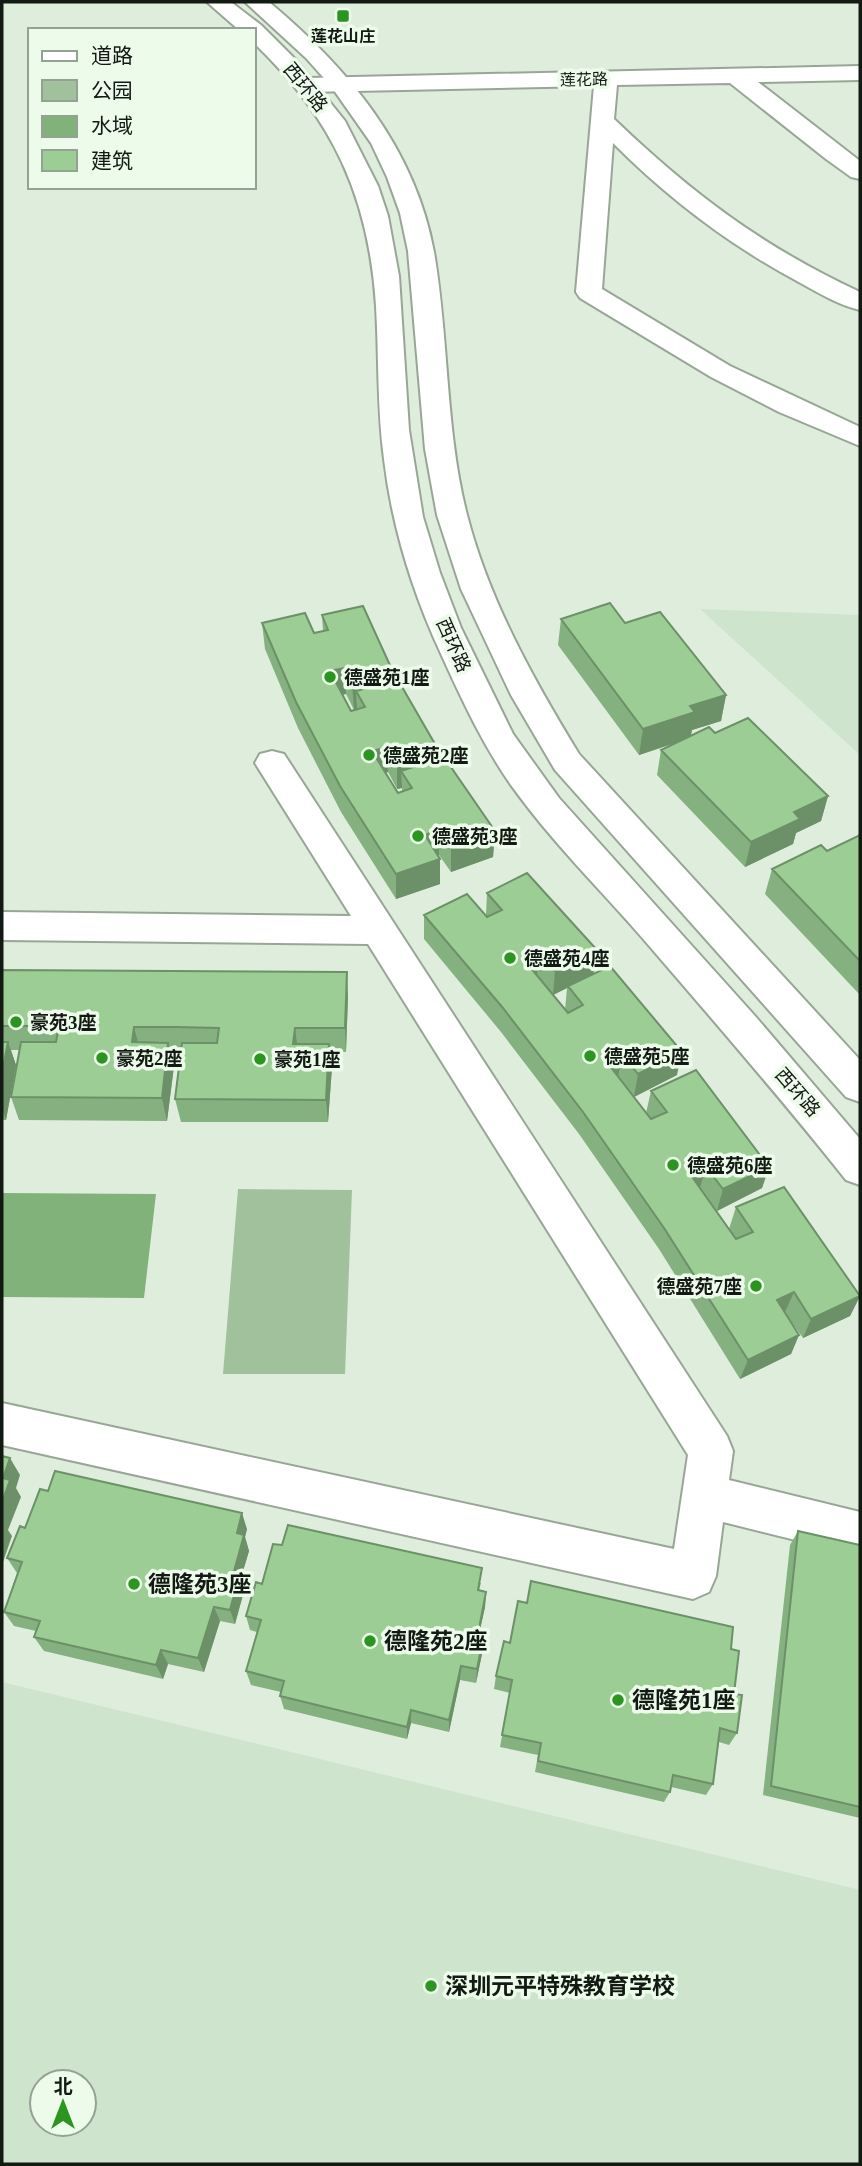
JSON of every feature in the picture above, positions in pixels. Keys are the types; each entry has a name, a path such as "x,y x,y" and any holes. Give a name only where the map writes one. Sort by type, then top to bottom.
{"main road":[{"name":"西环路","path":"218,2 250,28"},
{"name":"西环路","path":"256,2 307,46 345,85 388,153 413,216 425,284 437,430 444,480 475,586 518,678 567,762 860,1086"},
{"name":"西环路","path":"256,33 308,85 339,130 355,158 377,219 387,286 395,432 402,483 431,593 455,652 486,713 524,778 804,1097 860,1168"},
{"name":"莲花路","path":"308,85 860,73"},
{"path":"736,76 834,155 860,172"},
{"path":"606,79 589,292 653,335 726,376 860,437"},
{"path":"603,121 689,200 734,233 787,265 860,302"},
{"path":"2,1424 694,1576 711,1451 272,762"},
{"path":"2,926 379,930"},
{"path":"705,1496 860,1534"}],"shaded area":[{"path":"700,609 860,615 860,755"},
{"name":"深圳元平特殊教育学校","path":"2,1682 860,1890 860,2164 2,2164"}],"green space":[{"path":"238,1189 352,1190 345,1374 223,1374"}],"water":[{"path":"2,1193 156,1194 144,1298 2,1297"}],"building":[{"path":"610,603 625,623 660,612 726,695 690,706 695,712 643,729 561,619"},
{"path":"363,606 394,674 352,683 345,668 330,671 351,711 365,707 356,691 398,680 439,751 397,763 387,747 372,751 398,793 412,788 401,771 444,757 495,831 451,847 439,829 425,835 440,859 396,874 340,786 296,702 262,623 305,613 314,633 328,630 322,615"},
{"path":"748,718 828,796 794,812 800,819 751,842 661,750 709,727 715,733"},
{"path":"860,835 860,961 772,869 821,845 827,851"},
{"path":"527,873 597,950 555,971 539,953 525,961 568,1013 583,1005 568,986 610,966 682,1052 638,1074 622,1054 606,1061 651,1119 667,1112 651,1091 696,1070 769,1167 723,1189 706,1167 690,1174 736,1239 753,1232 736,1207 784,1187 860,1296 811,1319 794,1292 777,1300 799,1335 748,1360 664,1228 583,1112 503,1008 424,915 467,894 487,917 502,910 487,893"},
{"path":"2,970 347,972 345,1028 295,1028 293,1044 329,1044 326,1100 175,1099 182,1043 217,1043 219,1028 177,1027 134,1027 132,1042 168,1043 162,1098 11,1097 21,1042 56,1042 59,1026 2,1026"},
{"path":"2,1042 8,1042 2,1073"},
{"path":"2,1456 10,1458 3,1478 10,1480 2,1502"},
{"name":"德隆苑3座","path":"55,1471 242,1513 237,1533 244,1535 233,1575 239,1576 230,1610 214,1607 198,1658 161,1650 156,1665 34,1637 40,1621 4,1612 22,1562 7,1558 20,1526 25,1528 40,1489 48,1491"},
{"name":"德隆苑2座","path":"288,1525 482,1568 478,1590 486,1592 478,1634 484,1635 477,1669 461,1666 449,1720 411,1710 407,1727 280,1696 284,1681 246,1671 261,1620 246,1616 256,1582 262,1584 273,1544 282,1545"},
{"path":"798,1531 860,1545 860,1807 771,1786"},
{"name":"德隆苑1座","path":"531,1581 733,1627 731,1649 739,1651 734,1694 742,1695 737,1733 720,1728 713,1784 673,1775 670,1792 538,1761 541,1743 502,1735 512,1680 496,1676 504,1641 510,1643 518,1601 527,1603"}],"place":[{"name":"莲花山庄","path":"343,16"},
{"name":"德盛苑1座","path":"330,677"},
{"name":"德盛苑2座","path":"369,755"},
{"name":"德盛苑3座","path":"418,836"},
{"name":"德盛苑4座","path":"510,958"},
{"name":"豪苑3座","path":"16,1022"},
{"name":"德盛苑5座","path":"590,1056"},
{"name":"豪苑2座","path":"102,1058"},
{"name":"豪苑1座","path":"260,1059"},
{"name":"德盛苑6座","path":"673,1165"},
{"name":"德盛苑7座","path":"756,1286"},
{"name":"德隆苑3座","path":"134,1584"},
{"name":"德隆苑2座","path":"370,1641"},
{"name":"德隆苑1座","path":"618,1700"},
{"name":"深圳元平特殊教育学校","path":"431,1986"}]}
